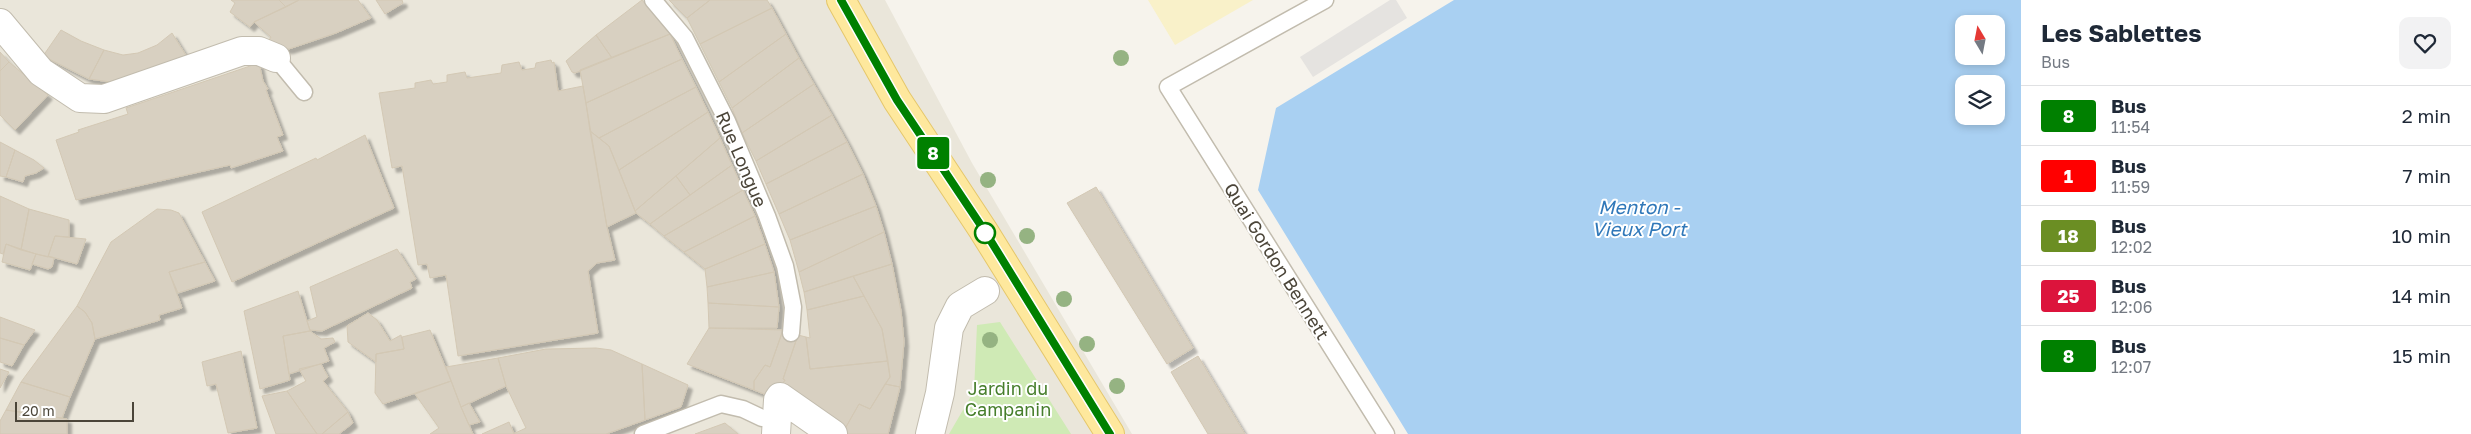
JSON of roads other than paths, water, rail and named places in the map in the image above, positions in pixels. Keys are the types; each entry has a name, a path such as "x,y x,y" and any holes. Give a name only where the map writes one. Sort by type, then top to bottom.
{"main road":[{"path":"841,0 897,100 975,217 1110,434"}],"street":[{"path":"0,24 42,72 80,98 104,99 242,51 259,51 276,58"},
{"path":"930,434 940,393 949,328 960,306 985,291"},
{"path":"767,429 780,397 833,434"}],"lane":[{"name":"Rue Longue","path":"653,0 684,38 727,121 767,216 786,274 793,307 791,333"},
{"name":"Quai Gordon Bennett","path":"1325,0 1168,87 1386,434"},
{"path":"276,58 304,92"},
{"path":"765,395 767,429"},
{"path":"643,434 721,404 743,408 767,429"}],"water":[{"name":"Menton - Vieux Port","path":"1454,0 2021,0 2021,434 1408,434 1258,190 1276,108"}],"park label":[{"name":"Jardin du Campanin","path":"1008,398"}]}
